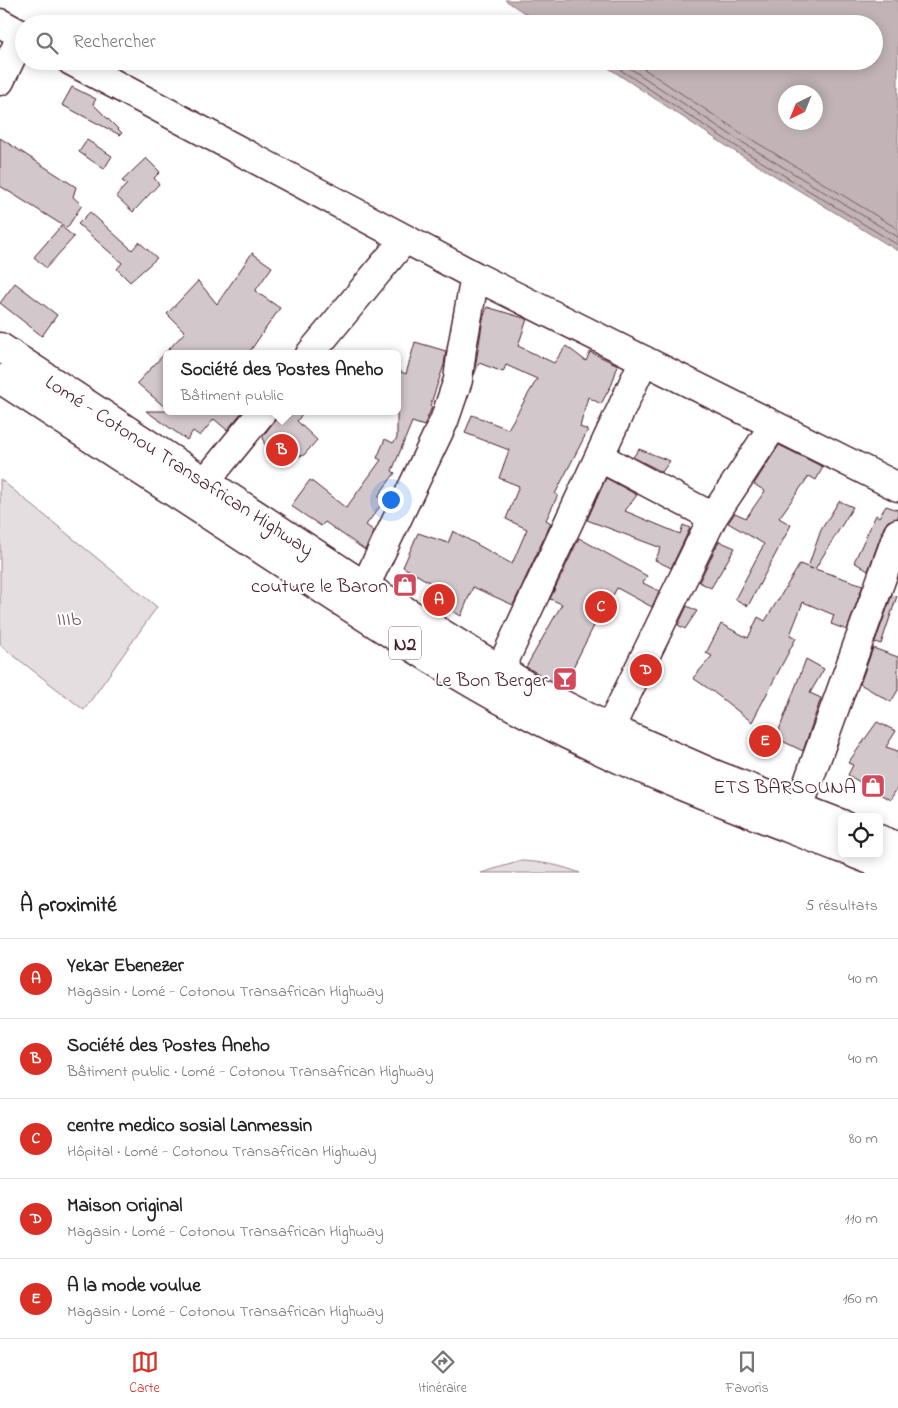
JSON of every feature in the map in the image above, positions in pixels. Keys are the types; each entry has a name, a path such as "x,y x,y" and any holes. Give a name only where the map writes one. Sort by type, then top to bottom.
{"main road":[{"path":"0,82 15,32"},
{"path":"88,70 475,276 898,487"},
{"path":"313,350 404,239"},
{"path":"365,586 444,421 458,380 475,276"},
{"name":"Lomé - Cotonou Transafrican Highway","path":"0,347 365,586 540,693 610,728 714,774 838,822"},
{"path":"500,670 644,360"},
{"name":"Lomé - Cotonou Transafrican Highway","path":"0,379 350,607 462,677 567,734 627,763 838,847"},
{"path":"205,482 260,415"},
{"path":"610,728 713,517 774,425"},
{"path":"599,457 713,517"},
{"path":"800,807 898,533"},
{"path":"883,840 898,846"},
{"path":"865,858 898,871"}],"green space":[{"name":"IIIb","path":"0,479 157,607 84,710 0,645"},
{"path":"521,861 551,864 580,873 481,873"}],"water":[{"path":"505,0 898,0 898,251 731,149 612,70 883,70 883,15 528,15"}],"building":[{"path":"72,87 96,99 93,104 122,133 120,135 62,105"},
{"path":"0,138 76,187 73,197 82,205 67,228 0,186"},
{"path":"87,140 112,156 104,169 79,152"},
{"path":"146,158 160,172 154,178 159,184 133,212 116,196 127,184 122,181"},
{"path":"90,212 132,250 139,242 157,258 130,282 117,269 122,263 78,224"},
{"path":"61,226 74,237 46,268 34,257"},
{"path":"252,253 272,267 255,291 280,308 251,350 168,350 185,332 167,314 198,281 217,304"},
{"path":"15,283 57,315 42,336 0,303"},
{"path":"487,307 527,319 518,346 554,363 566,346 586,361 590,352 618,365 612,384 601,404 588,397 580,427 588,430 555,494 558,495 546,520 551,523 513,605 473,587 461,616 424,595 431,583 403,567 418,533 448,543 453,531 512,564 527,529 506,519 519,486 499,478 509,450 465,433 472,415 508,429 537,379 506,365 503,372 479,363 474,375 483,319"},
{"path":"415,342 446,351 444,365 430,406 432,407 424,426 412,422 392,471 395,473 378,496 384,501 366,525 374,531 365,550 325,522 321,526 291,506 310,480 346,508 381,460 377,458 385,439 393,443 397,438 397,415 401,415 401,372 406,374"},
{"path":"163,355 163,406 137,383"},
{"path":"146,411 163,411 163,415 240,415 227,430 214,419 200,436 193,431 187,440"},
{"path":"277,415 301,415 297,421 317,440 304,455 292,458 275,457 264,443 263,436"},
{"path":"779,445 823,467 816,480 809,476 779,518 791,525 748,606 735,599 764,544 728,523 735,513 746,518 765,491 754,484"},
{"path":"639,449 670,461 662,472 633,457"},
{"path":"606,478 637,495 625,511 680,534 683,525 690,528 671,568 655,560 661,548 587,520"},
{"path":"839,501 853,507 815,569 863,585 847,630 831,624 834,615 803,602 790,635 796,638 752,722 693,678 712,656 706,653 721,624 748,638 758,617 765,621 800,564 813,569 808,567 821,530"},
{"path":"886,506 898,510 898,518 888,521 884,527 868,571 854,562 876,515 879,517"},
{"path":"579,538 647,576 643,583 659,591 652,607 617,588 603,613 601,612 563,687 526,667 562,604 550,599"},
{"path":"719,541 735,548 711,588 699,582"},
{"path":"892,595 897,596 881,644 875,642"},
{"path":"687,606 697,611 685,629 678,625"},
{"path":"873,648 898,657 898,690 891,702 860,684"},
{"path":"806,659 824,669 810,693 821,698 803,751 776,738"},
{"path":"877,722 896,731 886,747 898,751 898,787 890,800 848,775 853,765 848,763"}],"place":[{"name":"Société des Postes Aneho","path":"282,450"},
{"name":"couture le Baron","path":"405,585"},
{"name":"Yekar Ebenezer","path":"439,600"},
{"name":"centre medico sosial Lanmessin","path":"601,607"},
{"name":"Maison Original","path":"646,670"},
{"name":"Le Bon Berger","path":"565,679"},
{"name":"A la mode voulue","path":"765,741"},
{"name":"ETS BARSOUNA","path":"873,786"}]}
